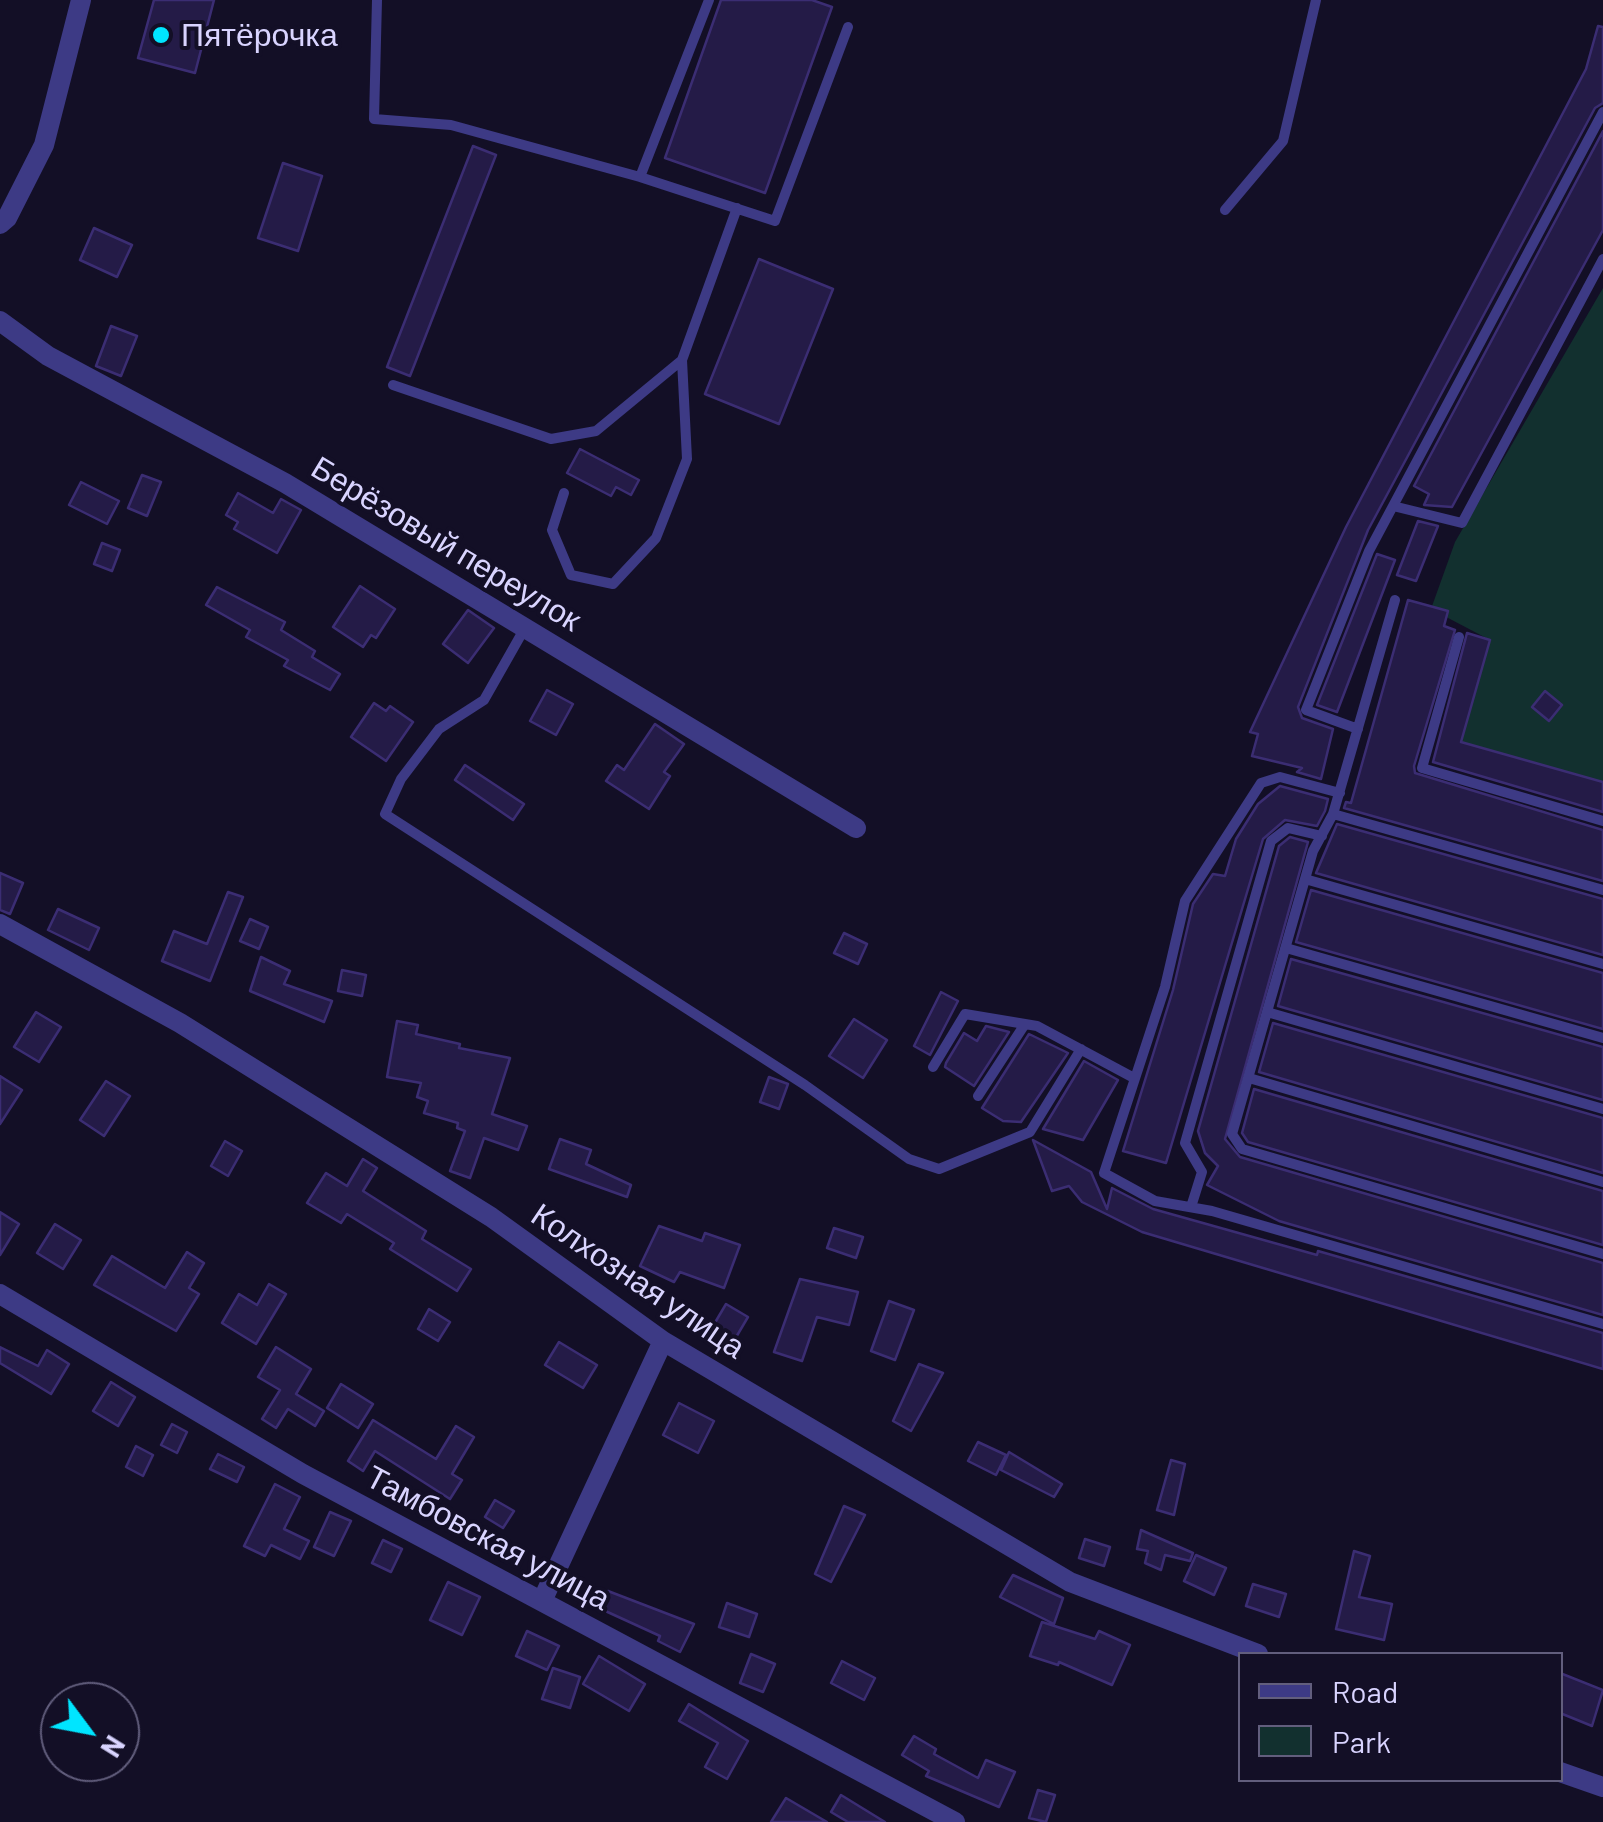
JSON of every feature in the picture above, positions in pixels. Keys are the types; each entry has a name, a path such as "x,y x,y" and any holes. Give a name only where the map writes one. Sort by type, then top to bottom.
{"street":[{"path":"0,224 8,218 44,144 81,0"},
{"name":"Берёзовый переулок","path":"0,321 48,356 285,483 856,828"},
{"name":"Колхозная улица","path":"0,924 180,1023 491,1216 663,1342 1070,1582 1253,1652"},
{"name":"Тамбовская улица","path":"0,1294 303,1474 955,1822"},
{"path":"542,1602 663,1342"},
{"path":"1563,1773 1603,1787"}],"lane":[{"path":"377,0 374,119 451,125 640,177 776,221 848,26"},
{"path":"640,177 709,0"},
{"path":"1225,210 1284,141 1316,0"},
{"path":"1358,729 1306,710 1368,552 1603,112"},
{"path":"564,493 552,530 571,575 613,584 656,538 687,459 682,360 737,208"},
{"path":"1394,506 1462,523 1603,259"},
{"path":"393,385 551,439 596,431 682,360"},
{"path":"1395,600 1334,814 1306,879 1232,1134 1242,1148 1603,1254"},
{"path":"526,626 484,700 439,729 401,779 386,814 804,1085 909,1159 938,1168 1030,1132 1080,1049"},
{"path":"1460,637 1422,768 1603,820"},
{"path":"1340,793 1280,778 1261,783 1185,902 1165,987 1104,1173 1155,1201 1191,1207 1603,1324"},
{"path":"1334,814 1603,890"},
{"path":"1191,1207 1202,1172 1185,1143 1271,842 1288,828 1322,836"},
{"path":"1306,879 1603,964"},
{"path":"1286,948 1603,1038"},
{"path":"1267,1012 1603,1108"},
{"path":"933,1066 965,1014 1026,1024 1134,1078"},
{"path":"978,1096 1026,1024"},
{"path":"1249,1078 1603,1182"}],"green space":[{"path":"1603,288 1603,782 1461,742 1490,640 1431,609 1455,542"}],"building":[{"path":"154,0 214,0 195,73 138,58"},
{"path":"721,0 812,0 832,7 765,193 665,158"},
{"path":"1598,26 1603,27 1603,103 1595,108 1368,530 1298,707 1302,718 1333,729 1321,779 1297,772 1302,768 1252,756 1258,734 1250,732 1346,527 1586,69"},
{"path":"1603,131 1603,230 1452,507 1424,505 1429,494 1414,486"},
{"path":"473,146 496,155 410,376 387,367"},
{"path":"283,163 322,176 298,251 258,238"},
{"path":"94,228 132,245 117,277 80,260"},
{"path":"759,259 833,289 779,424 705,394"},
{"path":"111,326 137,336 121,376 96,366"},
{"path":"580,449 639,480 631,495 616,487 611,496 567,473"},
{"path":"142,475 161,482 147,516 128,508"},
{"path":"81,482 119,501 107,524 69,505"},
{"path":"238,493 273,513 281,499 301,510 277,553 234,529 238,522 226,515"},
{"path":"1418,521 1438,526 1416,581 1397,575"},
{"path":"102,543 120,550 112,571 94,564"},
{"path":"1377,554 1395,560 1337,712 1317,705"},
{"path":"360,586 395,609 376,638 371,635 363,647 333,627"},
{"path":"217,587 285,622 281,630 315,651 312,657 340,674 330,690 284,666 288,660 246,637 250,630 206,605"},
{"path":"1408,600 1448,611 1444,626 1455,630 1415,773 1603,830 1603,881 1344,808 1346,802 1351,803"},
{"path":"468,610 494,628 468,663 443,644"},
{"path":"1467,633 1490,640 1461,742 1603,782 1603,812 1433,762"},
{"path":"547,690 573,704 556,735 530,721"},
{"path":"1545,691 1562,705 1549,721 1532,707"},
{"path":"374,703 386,711 390,706 413,722 386,761 351,737"},
{"path":"655,724 684,744 664,772 670,776 649,809 606,781 617,765 624,770"},
{"path":"465,765 524,804 513,820 455,780"},
{"path":"1280,786 1328,799 1325,811 1317,826 1285,820 1263,839 1166,1163 1123,1151 1173,990 1193,904 1213,874 1225,876 1236,839 1258,804"},
{"path":"1337,824 1603,899 1603,955 1316,873"},
{"path":"1290,837 1308,842 1225,1139 1240,1157 1603,1263 1603,1315 1279,1221 1207,1185 1218,1166 1205,1153 1198,1131 1279,846"},
{"path":"0,873 23,883 10,914 0,910"},
{"path":"1311,890 1603,973 1603,1029 1296,942"},
{"path":"228,892 243,897 210,981 162,961 174,931 207,944"},
{"path":"58,909 99,928 89,950 48,930"},
{"path":"250,919 268,927 259,949 240,941"},
{"path":"844,933 867,944 858,964 834,953"},
{"path":"261,957 290,971 284,984 332,1001 324,1022 250,991"},
{"path":"1291,959 1603,1047 1603,1100 1278,1006"},
{"path":"342,970 366,975 362,996 338,991"},
{"path":"941,992 958,1001 930,1055 914,1046"},
{"path":"36,1012 61,1027 39,1062 14,1047"},
{"path":"854,1019 887,1040 863,1078 829,1056"},
{"path":"397,1021 418,1025 416,1034 510,1058 492,1114 527,1126 518,1150 484,1138 470,1178 450,1171 465,1131 457,1128 458,1123 424,1113 428,1101 417,1097 421,1083 387,1077"},
{"path":"1273,1023 1603,1118 1603,1173 1259,1072"},
{"path":"986,1026 1009,1032 974,1086 945,1067 964,1033 977,1041"},
{"path":"1029,1034 1068,1053 1021,1122 1003,1121 982,1108"},
{"path":"1084,1061 1118,1080 1083,1140 1043,1129"},
{"path":"0,1076 22,1090 0,1124"},
{"path":"769,1077 788,1084 779,1109 760,1102"},
{"path":"106,1081 130,1096 104,1136 80,1120"},
{"path":"1254,1089 1603,1191 1603,1245 1248,1142 1242,1133"},
{"path":"560,1139 591,1150 586,1164 631,1185 627,1197 549,1169"},
{"path":"1033,1140 1091,1172 1107,1209 1112,1188 1153,1209 1317,1255 1318,1251 1603,1333 1603,1369 1142,1232 1082,1202 1069,1186 1052,1191"},
{"path":"225,1141 242,1151 228,1176 211,1166"},
{"path":"363,1159 377,1168 363,1191 426,1231 422,1239 471,1269 457,1291 390,1249 394,1243 347,1214 341,1223 307,1203 326,1173 347,1186"},
{"path":"0,1212 19,1224 0,1255"},
{"path":"55,1224 81,1240 63,1269 37,1253"},
{"path":"659,1226 702,1241 705,1233 740,1245 724,1288 680,1272 674,1282 640,1266"},
{"path":"834,1228 863,1237 856,1258 827,1248"},
{"path":"187,1252 204,1263 189,1288 199,1294 176,1331 94,1285 112,1256 165,1288"},
{"path":"800,1279 858,1292 849,1325 817,1317 802,1361 774,1352"},
{"path":"269,1284 286,1294 256,1344 222,1323 239,1294 257,1305"},
{"path":"889,1301 914,1310 895,1360 871,1351"},
{"path":"726,1304 748,1317 735,1339 713,1326"},
{"path":"429,1309 450,1322 438,1341 418,1329"},
{"path":"559,1342 597,1365 583,1388 545,1365"},
{"path":"0,1347 38,1366 47,1350 69,1364 51,1394 0,1363"},
{"path":"276,1347 311,1369 296,1394 324,1411 315,1426 288,1409 276,1428 262,1419 280,1390 258,1377"},
{"path":"919,1364 943,1373 911,1431 893,1421"},
{"path":"111,1382 135,1397 118,1426 93,1411"},
{"path":"341,1384 373,1404 358,1428 327,1408"},
{"path":"679,1403 714,1421 698,1453 663,1435"},
{"path":"373,1420 436,1459 456,1426 474,1437 452,1474 462,1480 450,1499 375,1451 363,1471 348,1461"},
{"path":"172,1424 187,1432 177,1453 161,1445"},
{"path":"978,1442 1006,1455 996,1475 968,1461"},
{"path":"136,1446 153,1455 143,1476 126,1467"},
{"path":"1009,1452 1062,1484 1054,1497 1001,1470"},
{"path":"218,1454 244,1467 237,1482 210,1469"},
{"path":"1171,1460 1185,1464 1174,1515 1157,1510"},
{"path":"275,1484 300,1497 284,1529 309,1541 300,1559 271,1545 265,1556 244,1546"},
{"path":"495,1500 514,1511 503,1528 485,1517"},
{"path":"844,1506 865,1515 831,1582 815,1574"},
{"path":"330,1512 351,1521 334,1556 314,1547"},
{"path":"1141,1530 1193,1553 1190,1561 1165,1555 1161,1570 1145,1563 1148,1551 1137,1549"},
{"path":"1085,1539 1110,1547 1104,1566 1079,1558"},
{"path":"383,1540 402,1549 391,1572 372,1563"},
{"path":"1354,1551 1370,1556 1359,1597 1392,1604 1384,1640 1336,1629"},
{"path":"1196,1555 1226,1568 1214,1595 1184,1581"},
{"path":"1013,1575 1063,1598 1054,1624 1000,1597"},
{"path":"448,1582 480,1597 462,1635 430,1620"},
{"path":"1253,1584 1286,1594 1279,1617 1246,1606"},
{"path":"608,1591 694,1624 680,1652 658,1641 660,1636 601,1609"},
{"path":"727,1603 757,1614 749,1637 719,1627"},
{"path":"1042,1622 1095,1639 1099,1631 1130,1645 1112,1685 1059,1662 1058,1665 1030,1656"},
{"path":"527,1631 559,1646 547,1670 516,1656"},
{"path":"751,1654 775,1664 763,1692 740,1683"},
{"path":"599,1656 645,1684 629,1711 583,1684"},
{"path":"842,1661 875,1678 864,1700 831,1683"},
{"path":"553,1668 580,1677 570,1708 542,1699"},
{"path":"1563,1674 1603,1690 1592,1726 1563,1714"},
{"path":"689,1704 748,1741 727,1779 705,1767 718,1743 679,1721"},
{"path":"914,1736 936,1749 934,1754 978,1778 986,1760 1015,1772 999,1807 926,1776 929,1771 902,1755"},
{"path":"1038,1790 1055,1795 1046,1822 1029,1818"},
{"path":"841,1795 885,1822 848,1822 831,1812"},
{"path":"786,1798 827,1822 771,1822"}],"place":[{"name":"Пятёрочка","path":"161,35"}]}
